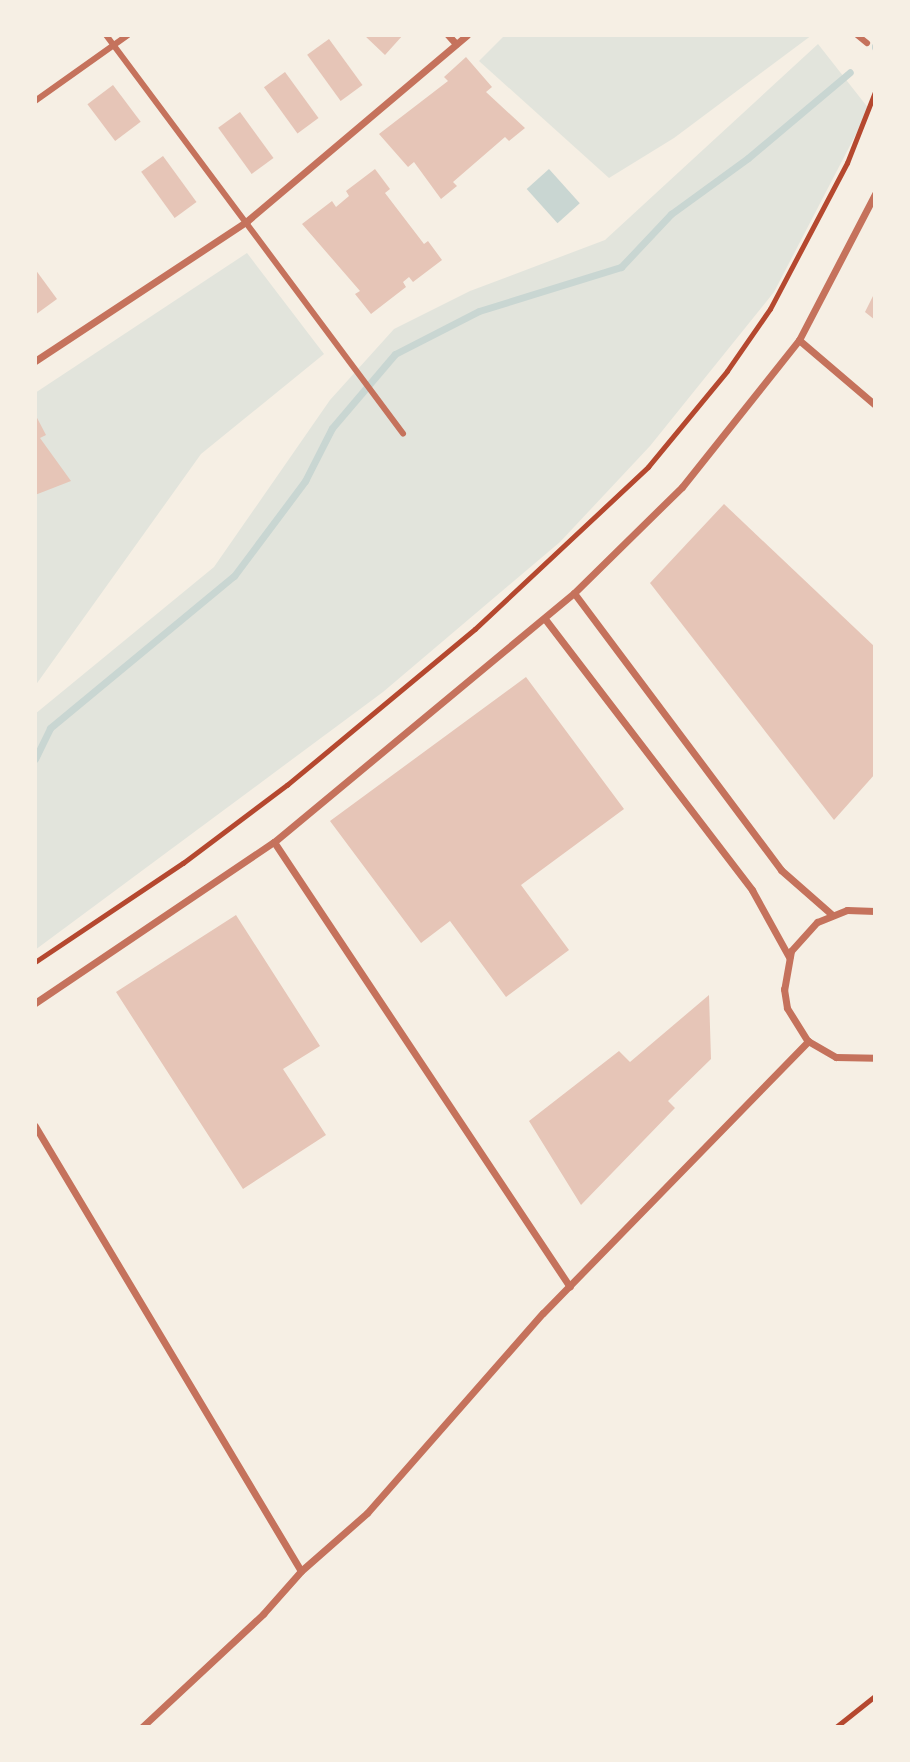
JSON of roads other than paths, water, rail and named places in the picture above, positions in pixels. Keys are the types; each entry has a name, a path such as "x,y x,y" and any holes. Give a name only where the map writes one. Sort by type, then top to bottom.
{"street":[{"path":"106,35 247,220 403,433"},
{"path":"35,101 128,35"},
{"path":"448,35 456,44"},
{"path":"35,361 247,220 467,35"},
{"path":"857,35 867,43"},
{"path":"35,1003 274,842 574,593 682,487 799,340 875,194"},
{"path":"799,340 875,405"},
{"path":"574,593 782,870 831,914"},
{"path":"544,619 752,890 789,957"},
{"path":"274,842 570,1287"},
{"path":"875,911 831,914 802,935 789,957 783,989 787,1008 808,1041 836,1057 875,1058"},
{"path":"142,1727 263,1614 300,1571 367,1513 570,1287 808,1041"},
{"path":"35,1126 300,1571"}],"waterway":[{"path":"35,759 50,728 234,576 305,481 332,428 395,354 479,311 621,267 671,214 748,158 850,72"}]}
